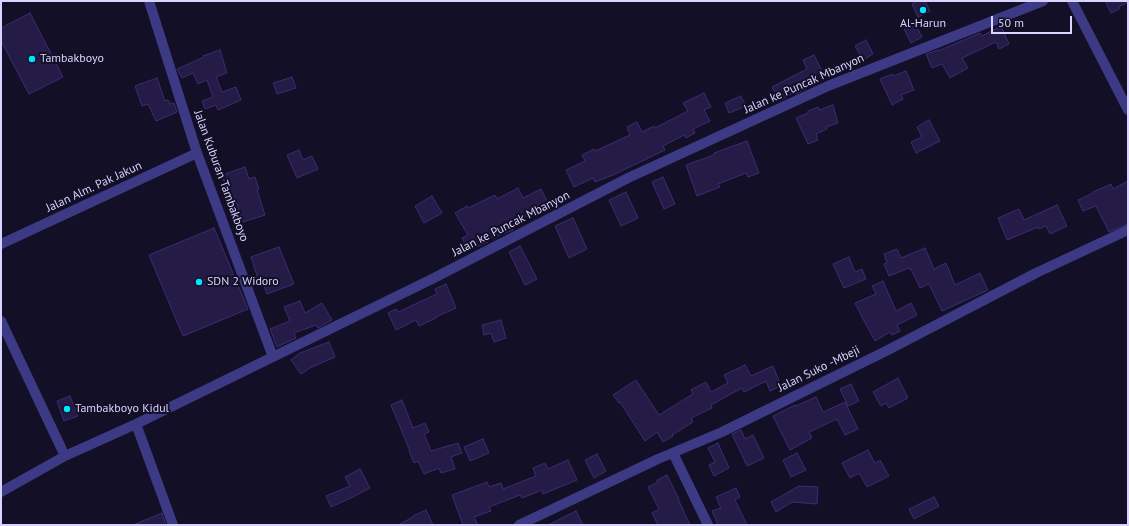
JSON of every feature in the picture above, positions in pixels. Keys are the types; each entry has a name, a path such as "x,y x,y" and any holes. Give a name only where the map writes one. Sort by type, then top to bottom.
{"street":[{"name":"Jalan Kuburan Tambakboyo","path":"149,1 197,153 274,357"},
{"name":"Jalan ke Puncak Mbanyon","path":"1,492 65,456 136,424 274,357 432,279 649,168 828,86 1043,1"},
{"path":"1072,1 1128,110"},
{"name":"Jalan Alm. Pak Jakun","path":"1,244 197,153"},
{"name":"Jalan Suko -Mbeji","path":"519,525 530,523 673,453 736,426 888,350 1036,273 1128,230"},
{"path":"1,321 65,456"},
{"path":"136,424 173,525"},
{"path":"673,453 708,525"}],"building":[{"name":"Al-Harun","path":"918,1 925,1 930,11 918,17 912,4"},
{"path":"1105,1 1128,1 1128,2 1111,13"},
{"name":"Tambakboyo","path":"30,13 63,77 29,94 1,41 1,28"},
{"path":"915,23 922,37 911,43 904,29"},
{"path":"1001,26 1009,44 999,49 996,42 962,58 968,68 950,78 942,64 932,68 926,54 938,51 980,33 982,36"},
{"path":"866,40 873,54 863,60 855,46"},
{"path":"220,50 227,73 216,77 222,92 236,87 241,100 218,110 216,105 205,109 202,101 213,97 207,80 198,84 193,73 182,78 177,69 204,57 203,56"},
{"path":"814,55 823,73 804,82 807,88 796,94 795,92 779,101 772,87 807,69 803,60"},
{"path":"906,71 914,90 901,95 903,99 892,105 880,79 892,74 893,76"},
{"path":"292,77 296,88 277,94 273,83"},
{"path":"157,78 165,101 168,100 170,104 174,103 177,112 156,121 148,104 142,106 135,86"},
{"path":"704,93 711,107 704,110 710,121 693,129 695,133 686,138 684,135 663,146 665,150 613,175 595,182 593,178 574,187 566,170 585,161 582,155 594,149 595,151 630,135 627,127 637,122 642,132 654,126 655,128 688,111 683,103"},
{"path":"741,96 746,106 729,113 725,103"},
{"path":"833,105 838,123 826,127 827,129 816,134 818,140 808,144 796,118 818,107 819,110"},
{"path":"929,120 940,141 916,153 911,142 922,137 917,127"},
{"path":"747,141 759,173 748,177 746,173 718,184 720,187 697,196 686,165"},
{"path":"299,150 303,160 312,156 318,169 297,178 287,155"},
{"path":"245,167 249,179 255,177 259,189 257,190 265,215 243,222 235,198 230,200 222,175"},
{"path":"663,177 675,204 664,209 652,182"},
{"path":"1128,181 1128,224 1109,232 1096,206 1083,211 1078,200 1111,184 1113,189"},
{"path":"518,188 523,198 541,189 549,205 526,217 525,215 510,224 513,230 487,240 488,242 468,251 462,238 468,235 455,213 467,206 468,208 495,195 497,199"},
{"path":"626,192 638,218 621,226 609,200"},
{"path":"432,196 442,213 424,223 415,206"},
{"path":"1057,205 1067,226 1050,234 1046,226 1039,229 1038,227 1007,240 998,218 1019,209 1024,220"},
{"path":"573,218 587,249 569,258 555,226"},
{"name":"SDN 2 Widoro","path":"214,228 248,309 183,336 149,255"},
{"path":"520,246 537,279 525,285 509,252"},
{"path":"279,247 294,284 267,294 262,281 259,282 251,257"},
{"path":"925,248 934,269 946,263 955,285 980,273 988,290 942,311 929,284 920,288 911,269 909,268 889,276 884,264 887,263 884,254 897,249 901,258"},
{"path":"849,257 855,272 862,269 866,279 844,288 833,264"},
{"path":"883,281 896,311 911,303 917,315 897,325 900,331 892,335 890,332 875,341 855,303 876,294 872,286"},
{"path":"446,284 456,308 419,326 416,320 396,330 388,313 396,309 398,312 437,294 435,289"},
{"path":"300,301 305,313 322,303 332,320 318,328 316,325 294,333 296,338 277,347 270,329 290,321 284,307"},
{"path":"501,320 506,338 494,342 491,333 484,335 482,325"},
{"path":"329,342 335,357 310,368 301,374 291,360 300,353"},
{"path":"745,365 751,376 773,366 781,386 770,391 766,381 744,392 742,388 711,405 712,408 691,418 693,422 663,442 657,432 645,441 620,402 619,403 613,395 636,380 659,415 693,394 691,390 706,382 711,392 728,383 724,375"},
{"path":"898,378 908,398 889,408 886,403 881,406 873,392"},
{"path":"851,384 859,401 848,406 840,389"},
{"name":"Tambakboyo Kidul","path":"70,396 78,416 64,421 57,401"},
{"path":"816,397 823,412 845,402 858,429 845,435 837,419 809,432 812,438 790,450 773,416"},
{"path":"402,400 413,428 425,423 429,432 424,434 431,451 458,443 462,453 451,457 455,469 441,473 439,468 424,474 418,461 414,463 391,405"},
{"path":"741,430 745,439 753,435 764,458 747,466 732,434"},
{"path":"483,439 489,453 470,461 464,447"},
{"path":"718,443 729,468 714,476 709,465 715,462 708,448"},
{"path":"868,450 875,463 880,460 889,476 867,487 859,473 850,478 842,463"},
{"path":"797,453 806,470 791,477 783,460"},
{"path":"597,454 606,471 594,478 585,460"},
{"path":"568,460 577,480 543,494 542,490 522,498 520,495 489,507 491,511 474,517 478,525 463,525 452,495 487,482 489,487 501,483 503,489 536,476 533,468 545,463 548,469"},
{"path":"360,469 370,488 331,507 326,496 350,486 345,477"},
{"path":"667,475 690,525 658,525 652,513 659,509 648,487"},
{"path":"799,486 818,487 817,504 792,502 776,512 771,502"},
{"path":"736,488 740,497 735,500 747,525 718,525 712,511 721,508 716,497"},
{"path":"934,497 939,506 914,519 909,509"},
{"path":"426,510 433,525 398,525 413,516"},
{"path":"576,511 583,525 548,525"},
{"path":"162,513 166,525 133,525"}],"place":[{"name":"Al-Harun","path":"923,10"},
{"name":"Tambakboyo","path":"32,59"},
{"name":"SDN 2 Widoro","path":"199,282"},
{"name":"Tambakboyo Kidul","path":"67,409"}]}
